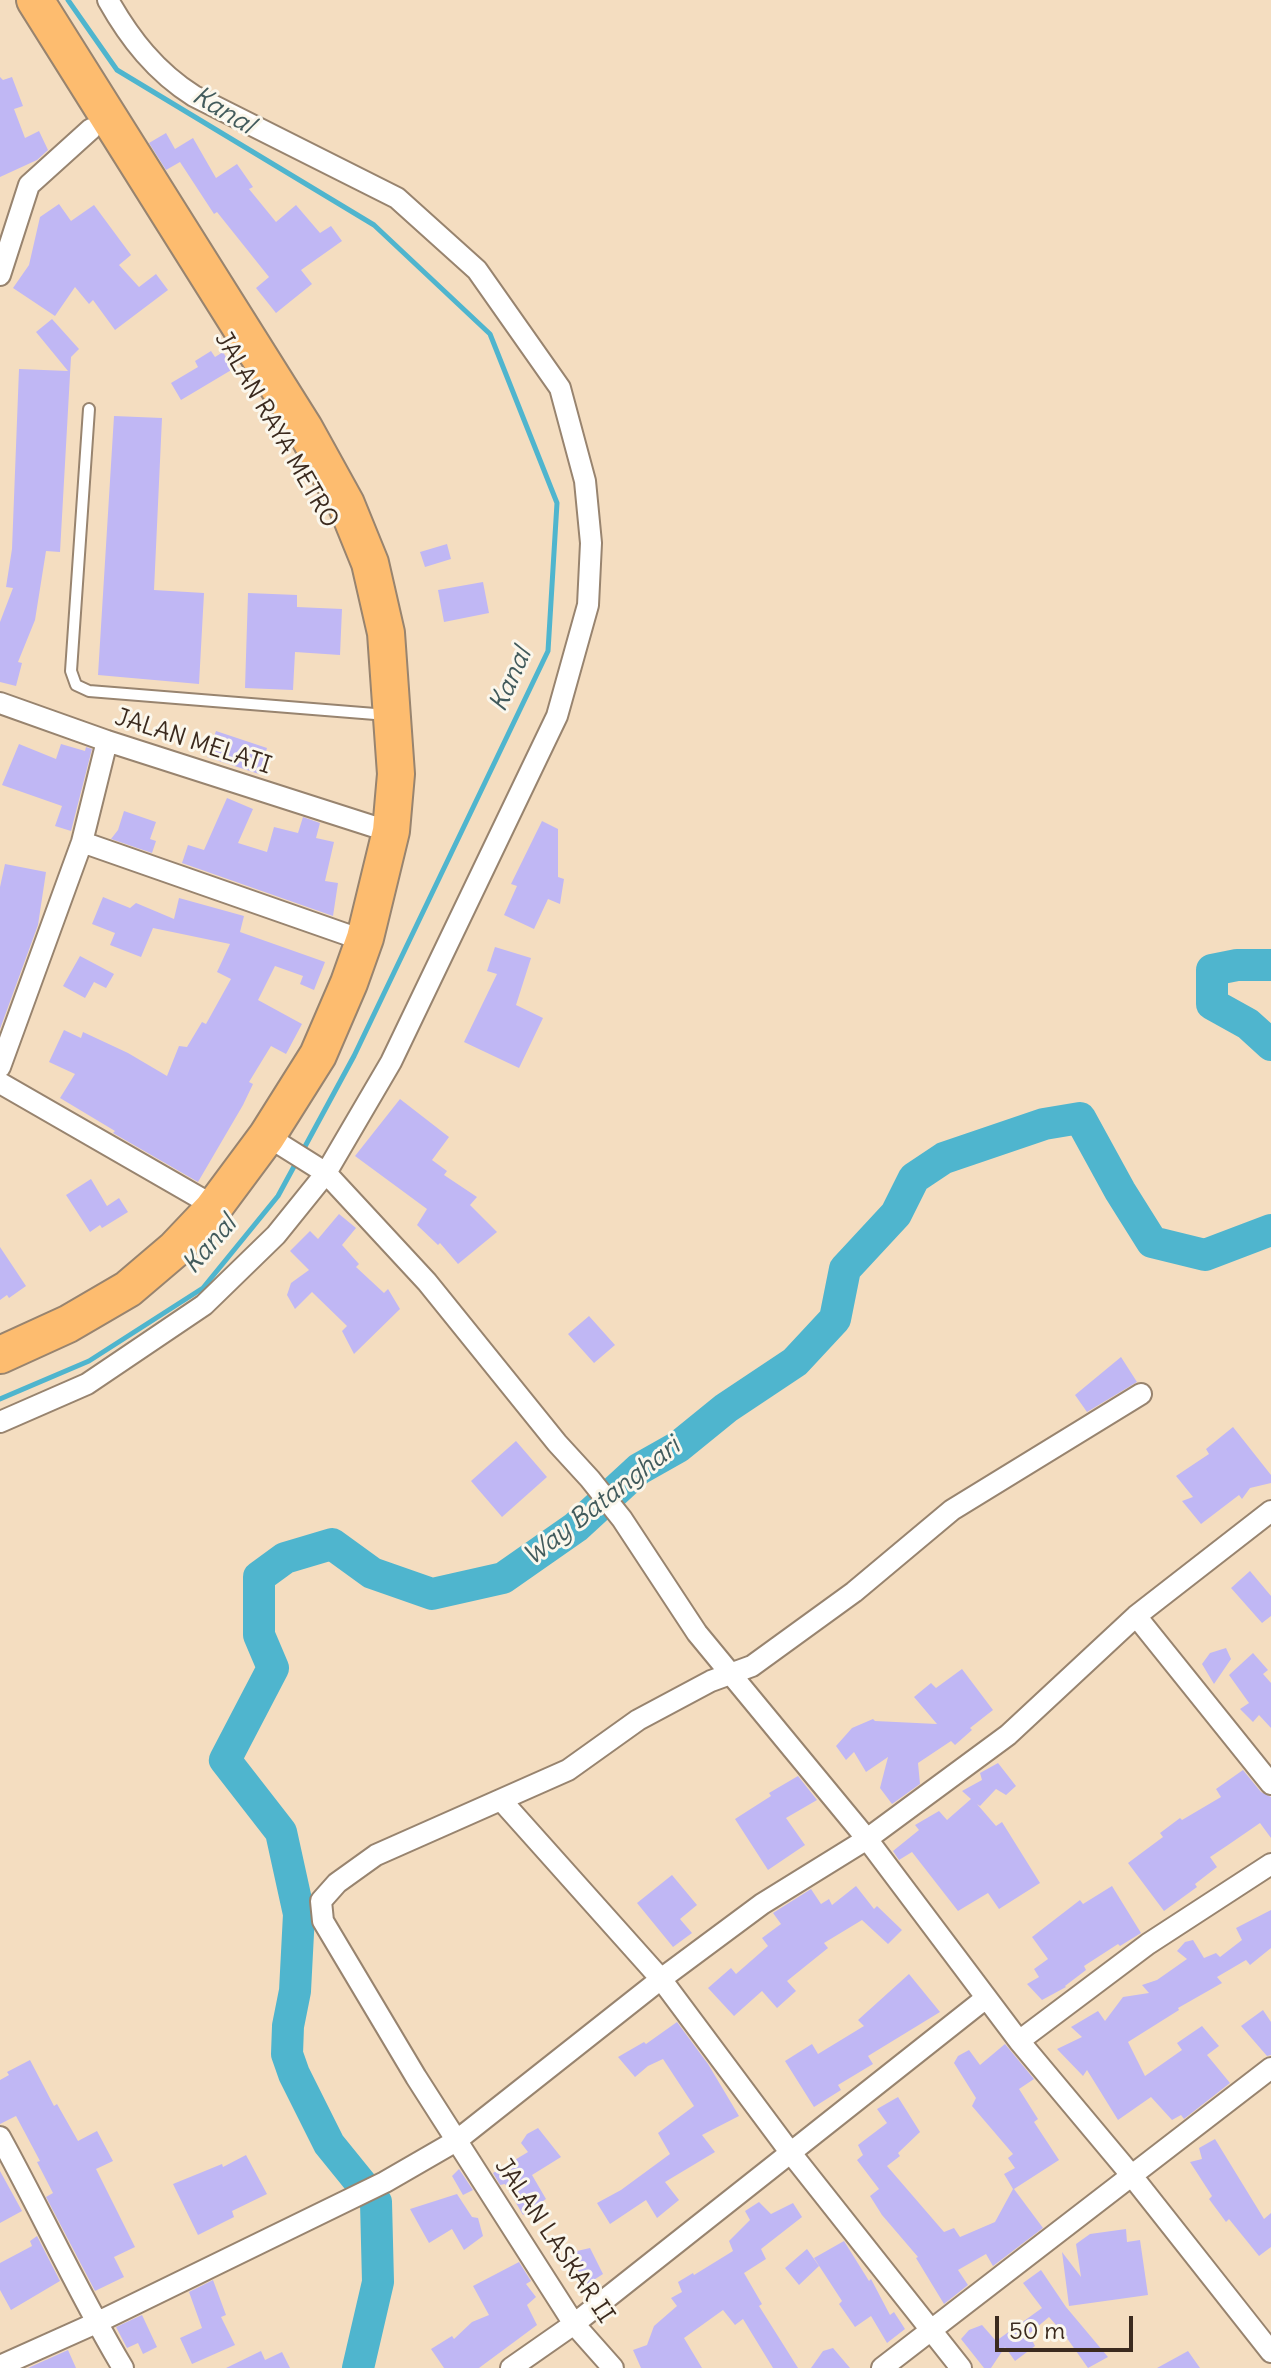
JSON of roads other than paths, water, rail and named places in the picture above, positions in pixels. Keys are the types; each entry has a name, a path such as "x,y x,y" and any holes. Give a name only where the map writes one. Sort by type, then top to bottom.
{"highway":[{"name":"JALAN RAYA METRO","path":"0,1337 59,1309 117,1274 163,1237 200,1198 254,1129 304,1047 334,979 348,935 372,826 376,774 369,638 353,569 327,510 285,436 13,0"},
{"path":"0,1355 68,1324 128,1289 175,1249 276,1142 318,1055 365,938 391,831 396,774 386,633 370,563 346,504 304,428 35,0"}],"street":[{"path":"0,1422 87,1384 204,1305 276,1235 391,1062 557,716 588,605 591,543 585,481 560,388 477,270 397,198 172,82 140,49 108,0"},
{"path":"0,275 29,185 91,129"},
{"name":"JALAN MELATI","path":"0,703 107,741 372,826"},
{"path":"0,1067 82,842 107,741"},
{"path":"82,842 348,935"},
{"path":"0,1083 200,1198"},
{"path":"276,1142 319,1169 427,1282 557,1443 590,1479 622,1519 697,1633 867,1839 1019,2041 1132,2176 1271,2352"},
{"path":"961,2368 790,2152 661,1979 501,1800 568,1770 638,1720 711,1681 752,1666 854,1592 952,1510 1141,1394"},
{"path":"0,2366 96,2323 385,2182 456,2141 661,1979 762,1904 867,1839 1008,1735 1136,1616 1271,1511"},
{"path":"1136,1616 1271,1784"},
{"name":"JALAN LASKAR II","path":"501,1800 376,1855 337,1883 321,1901 323,1921 456,2141 574,2324 613,2368"},
{"path":"1019,2041 1148,1944 1271,1864"},
{"path":"511,2368 574,2324 986,1998"},
{"path":"882,2368 1271,2068"},
{"path":"0,2137 96,2323 123,2368"}],"lane":[{"path":"89,409 71,671 76,685 89,691 375,714"}],"waterway":[{"name":"Kanal","path":"68,0 117,70 374,225 490,334 557,503 548,651 354,1056 302,1152"},
{"name":"Way Batanghari","path":"1271,965 1237,965 1212,970 1212,1004 1248,1024 1271,1045"},
{"name":"Way Batanghari","path":"358,2368 378,2282 376,2202 329,2144 287,2054 288,2026 295,1991 299,1914 281,1832 225,1760 273,1668 259,1635 259,1577 285,1558 332,1544 372,1573 432,1594 503,1578 576,1527 639,1469 678,1447 726,1408 795,1362 835,1319 845,1269 896,1214 914,1178 944,1158 1044,1124 1080,1118 1152,1242 1205,1255 1271,1230"},
{"name":"Kanal","path":"0,1399 89,1361 203,1288 278,1196 297,1161"}]}
